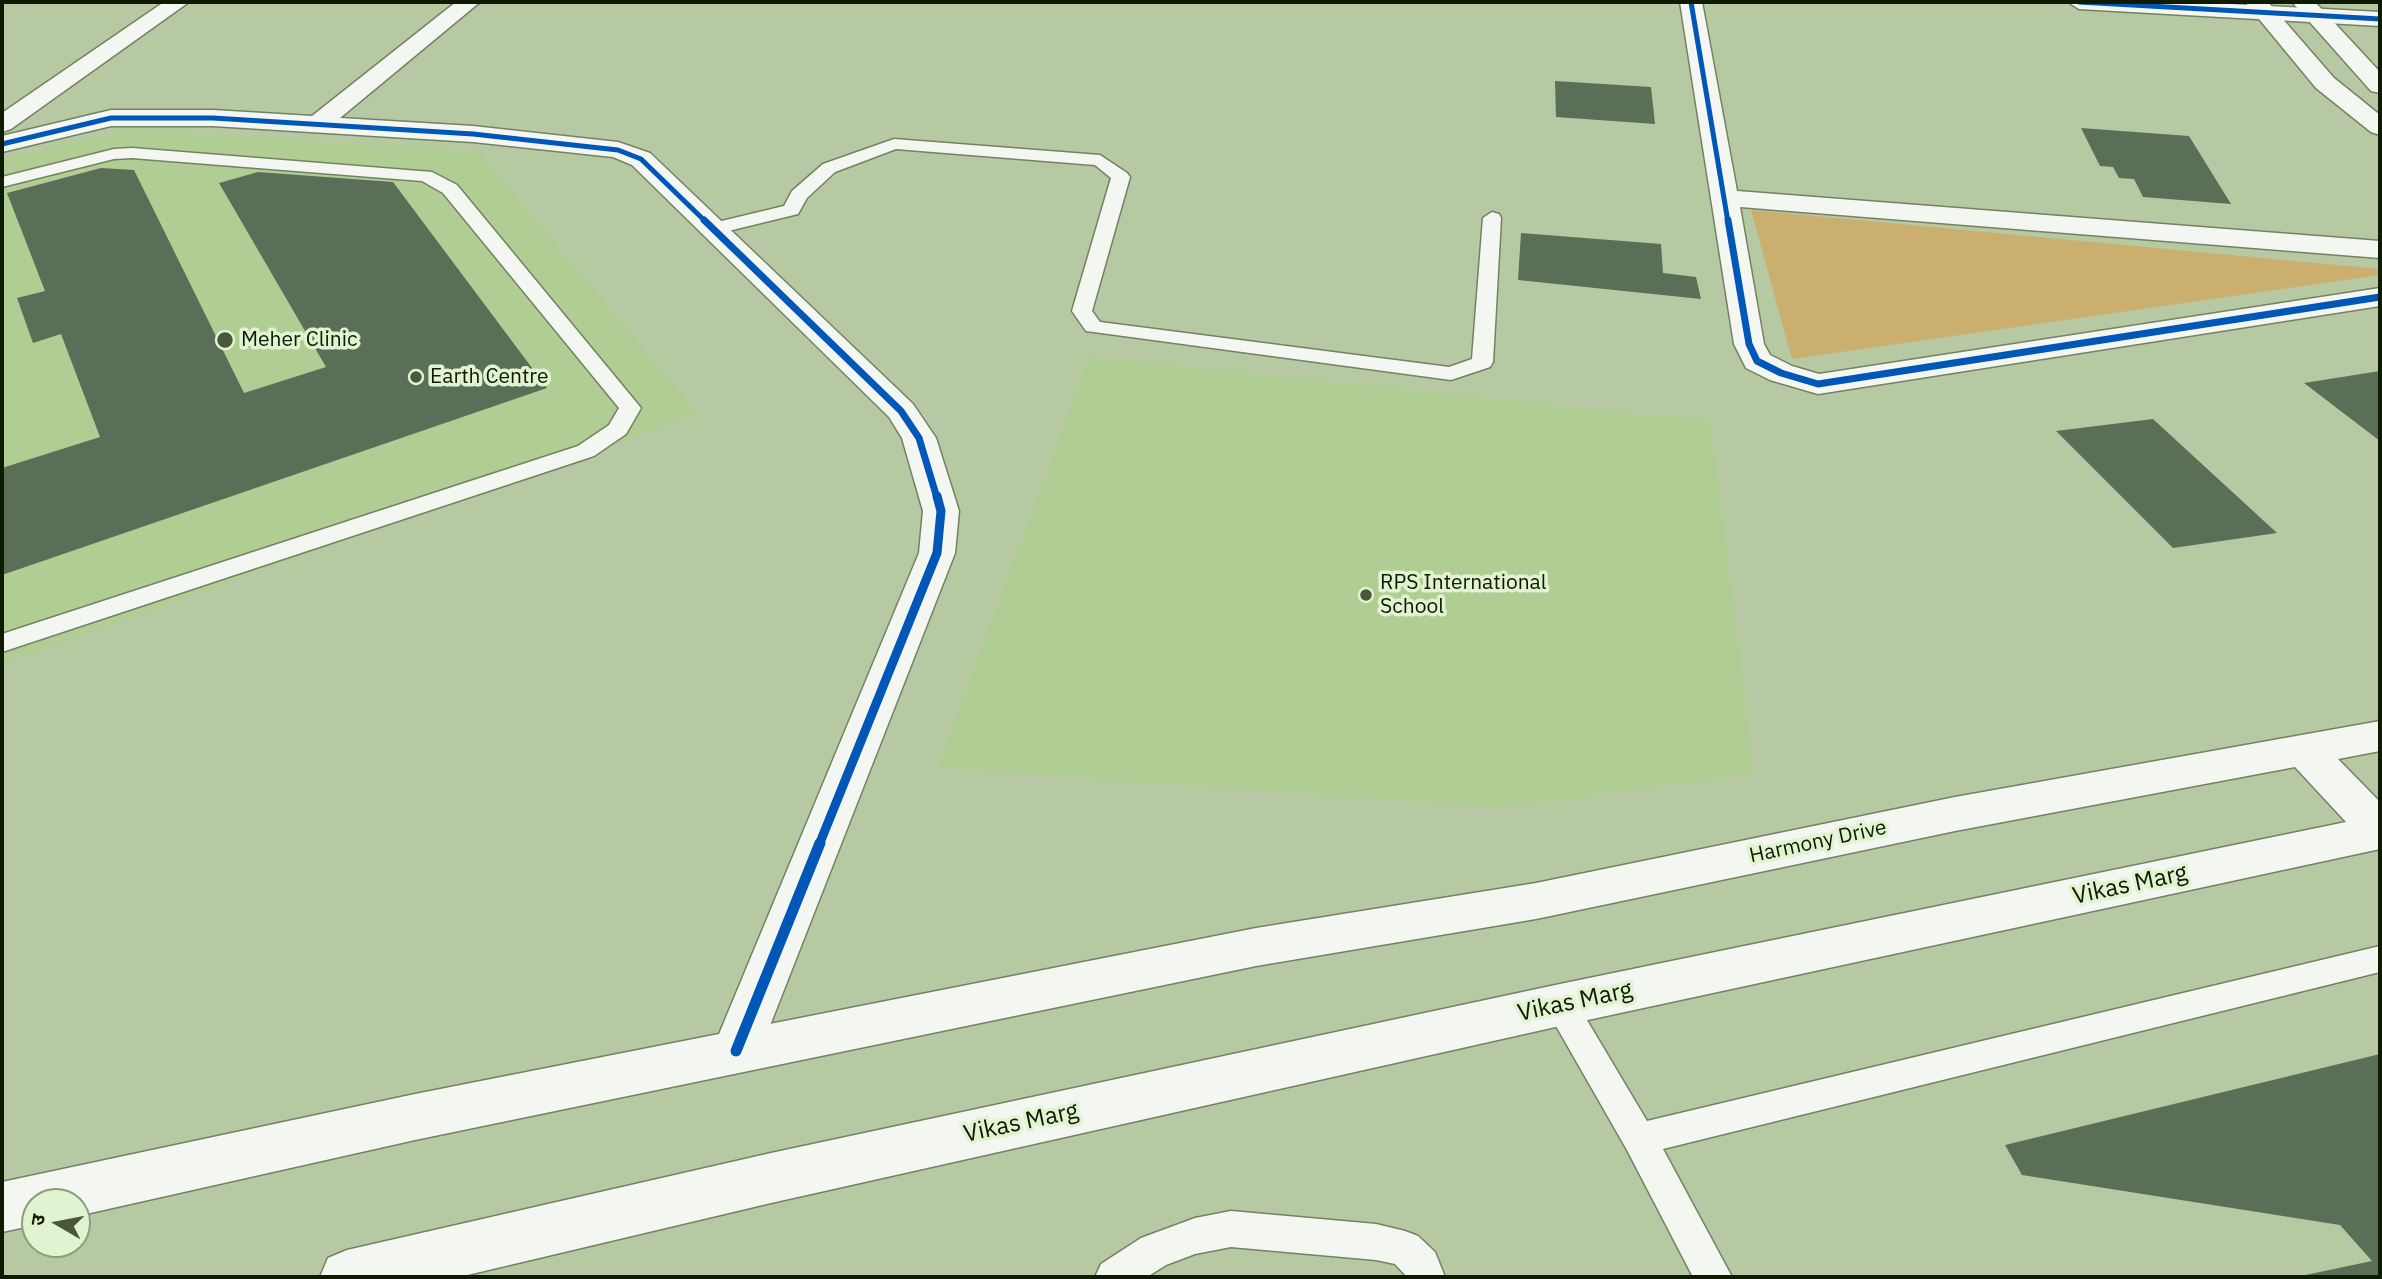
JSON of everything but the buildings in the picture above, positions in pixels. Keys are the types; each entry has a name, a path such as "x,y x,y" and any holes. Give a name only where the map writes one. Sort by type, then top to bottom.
{"street":[{"path":"2,124 178,2"},
{"path":"319,123 469,2"},
{"path":"1691,2 1749,344 1757,361 1782,373 1818,384 2380,298"},
{"path":"2079,2 2309,8 2380,19"},
{"path":"2260,7 2325,83 2380,127"},
{"path":"2309,8 2380,86"},
{"path":"2,144 111,118 213,118 473,134 618,150 641,159 901,411 919,438 941,510 937,553 736,1051"},
{"path":"1724,198 2380,249"},
{"name":"Harmony Drive","path":"2,1207 736,1051 1256,947 1536,901 1955,814 2380,736"},
{"path":"2305,751 2380,831"},
{"name":"Vikas Marg","path":"347,1277 771,1178 1560,1005 2380,831"}],"lane":[{"path":"712,229 791,210 799,195 829,168 894,145 1100,160 1121,177 1082,311 1093,327 1451,374 1482,362 1492,218"},
{"path":"2,182 114,154 132,153 426,176 450,189 630,408 618,429 586,451 2,643"},
{"path":"1639,1139 2380,959"},
{"path":"1560,1005 1639,1139 1713,1277"},
{"path":"1114,1277 1154,1251 1195,1236 1230,1229 1386,1244 1405,1249 1422,1265 1426,1277"}],"shaded area":[{"path":"131,129 479,151 698,414 2,664 2,159"},
{"path":"1751,210 2380,269 2380,275 1792,359"},
{"name":"RPS International School","path":"1089,356 1711,421 1754,774 1500,808 937,768"}],"cycle path":[{"path":"1691,2 1749,344 1757,361 1781,373 1818,384 2380,297"},
{"path":"2079,2 2380,19"},
{"path":"2,144 111,118 213,118 473,134 618,150 641,159 901,411 919,438 941,511 937,553 736,1051"}],"place":[{"name":"Meher Clinic","path":"225,340"},
{"name":"Earth Centre","path":"416,377"},
{"name":"RPS International School","path":"1366,595"}]}
